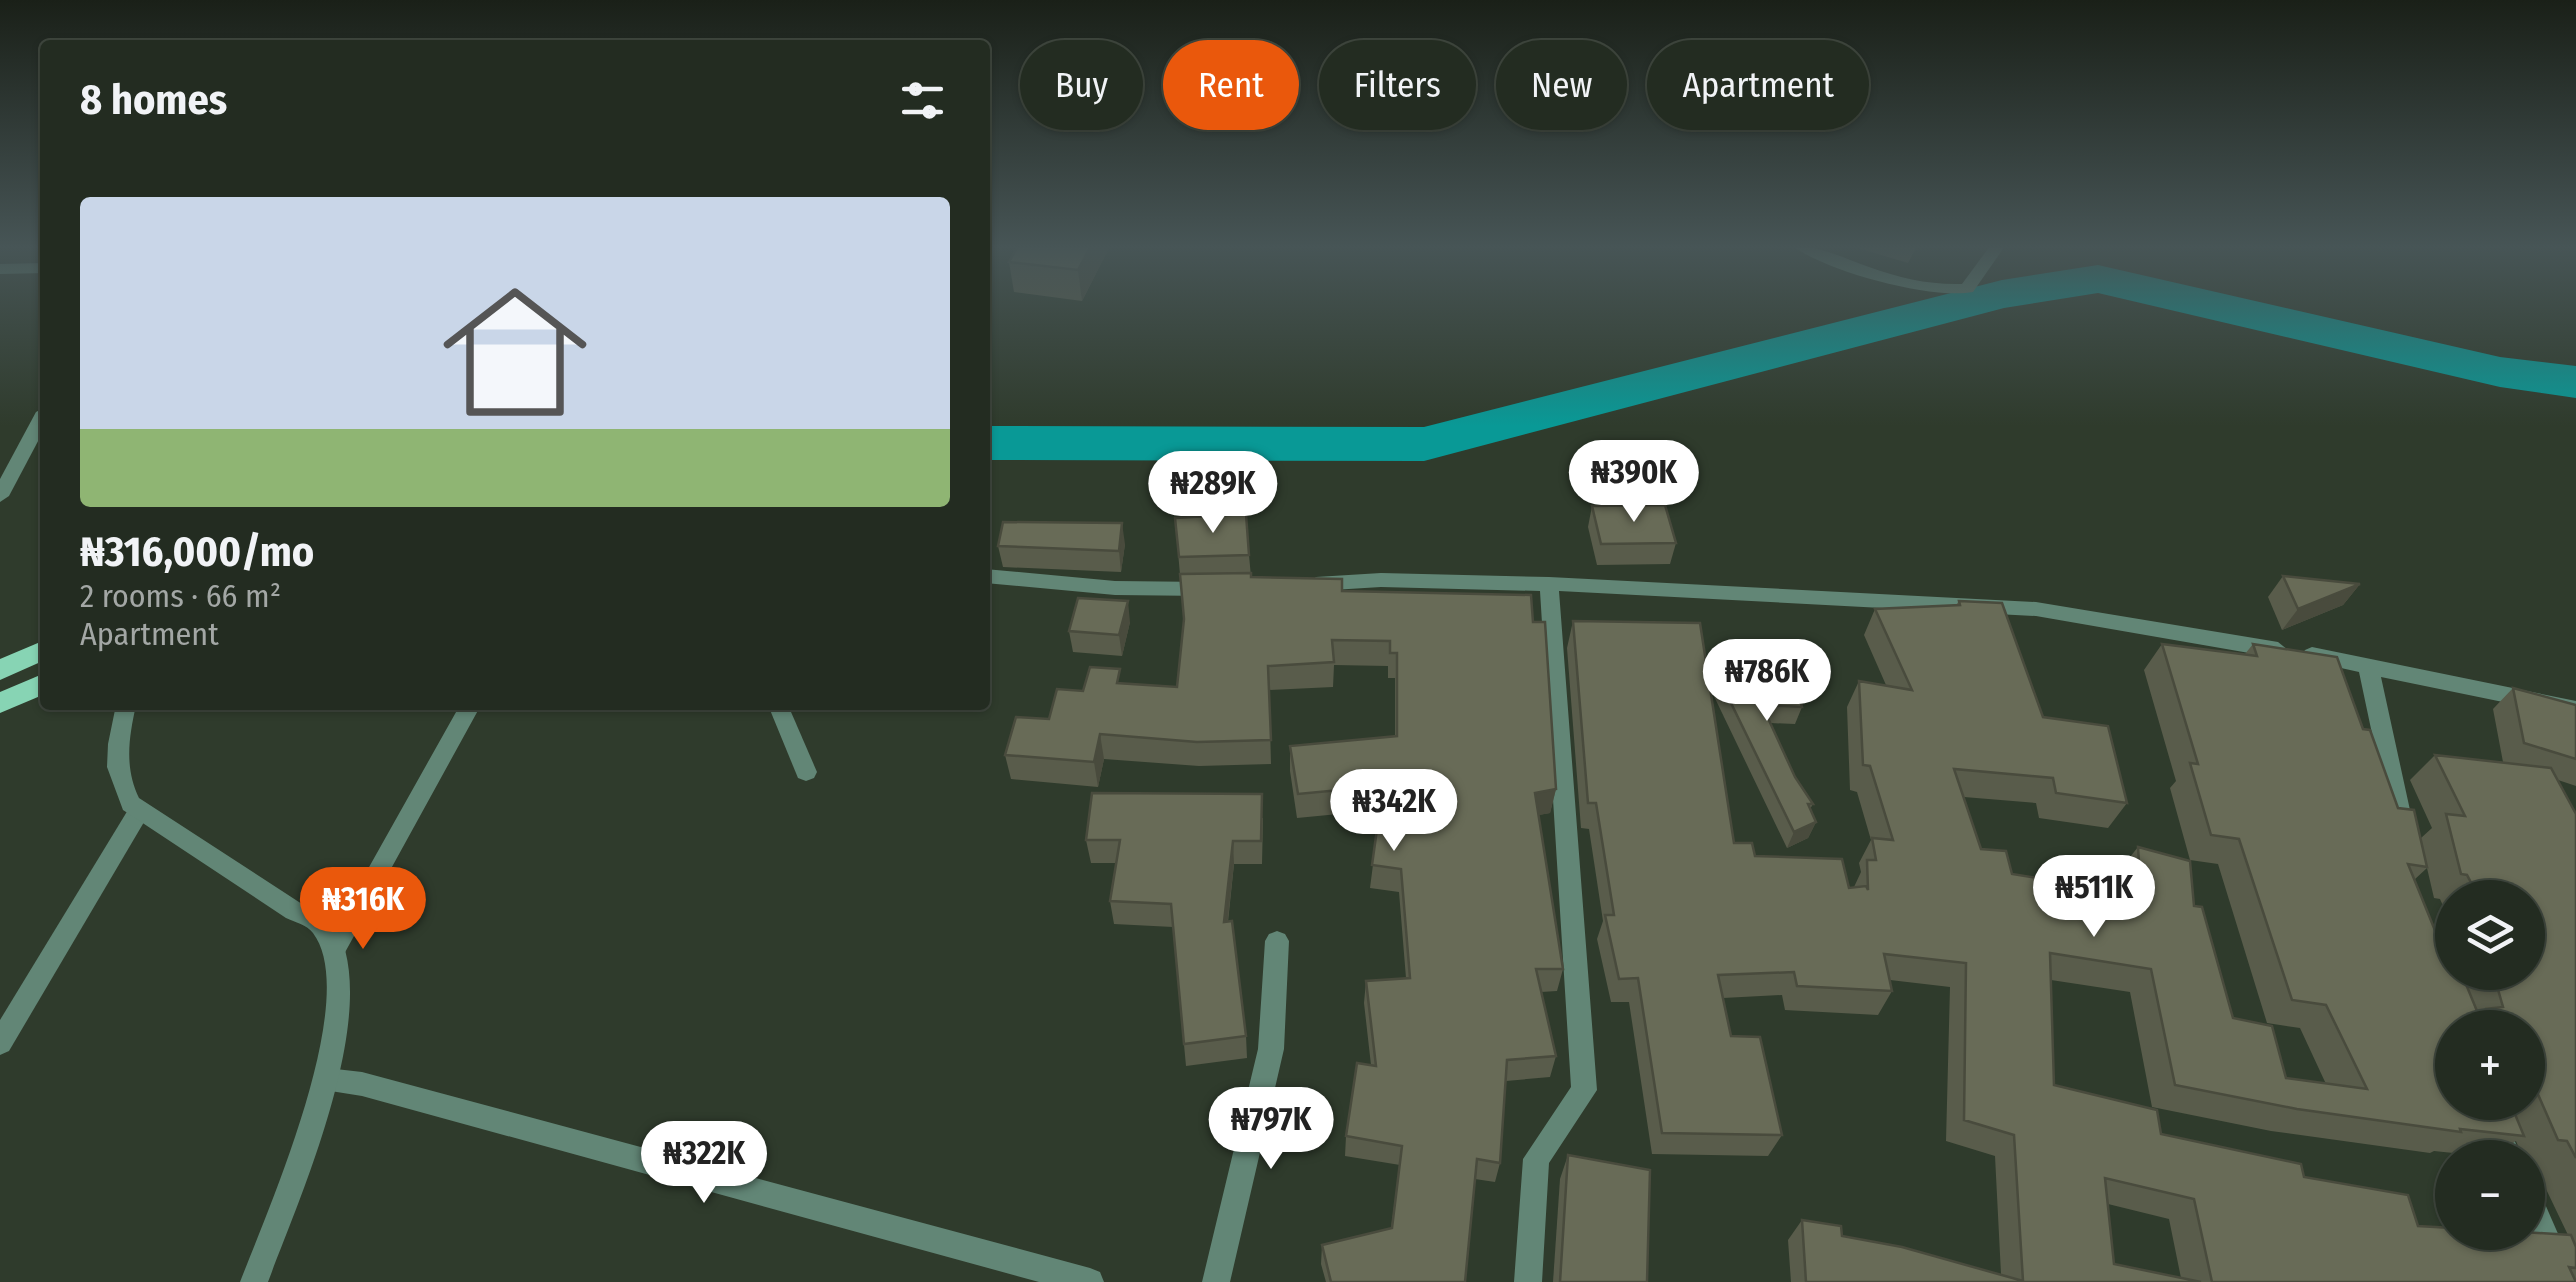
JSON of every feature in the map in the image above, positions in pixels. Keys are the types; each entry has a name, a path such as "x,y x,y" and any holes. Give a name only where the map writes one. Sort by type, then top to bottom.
{"main road":[{"path":"0,670 40,651"},
{"path":"0,703 40,685"}],"street":[{"path":"0,496 40,421"},
{"path":"990,576 1115,588 1236,588"},
{"path":"1291,585 1381,580 1549,584 2036,610 2368,665 2576,709"},
{"path":"1528,1282 1536,1159 1584,1090 1549,584"},
{"path":"2368,665 2408,852"},
{"path":"125,710 115,754 116,769 123,790 140,812 294,911 320,922 335,949 341,977 327,1080 254,1282"},
{"path":"335,949 468,710"},
{"path":"780,710 806,772"},
{"path":"0,1042 140,812"},
{"path":"1216,1282 1271,1049 1277,941"},
{"path":"327,1080 362,1084 1090,1282"},
{"path":"2545,1237 2565,1282"}],"building":[{"path":"1665,505 1676,543 1601,544 1592,506"},
{"path":"1246,514 1249,555 1179,557 1175,518"},
{"path":"1003,522 1122,523 1119,551 998,546"},
{"path":"1251,573 1251,577 1342,579 1342,591 1531,595 1533,622 1545,622 1556,789 1535,793 1563,969 1536,969 1556,1056 1507,1060 1500,1163 1477,1159 1465,1282 1331,1282 1322,1245 1392,1228 1402,1146 1346,1136 1357,1063 1376,1066 1366,981 1410,978 1401,869 1372,865 1383,786 1298,794 1290,746 1397,736 1397,653 1390,653 1390,641 1332,640 1334,662 1268,666 1271,740 1197,742 1100,734 1094,762 1005,755 1016,717 1049,719 1057,689 1083,691 1090,667 1120,669 1117,683 1177,687 1184,619 1180,574"},
{"path":"2283,576 2360,584 2298,609"},
{"path":"1078,598 1128,601 1119,635 1069,631"},
{"path":"1959,601 2002,603 2043,717 2108,726 2127,803 2056,793 2053,778 1954,769 1981,849 2006,851 2012,874 2141,894 2138,847 2190,861 2194,906 2202,907 2233,1018 2272,1026 2286,1078 2367,1089 2326,1005 2292,1000 2239,839 2211,835 2190,763 2198,764 2162,644 2257,656 2253,644 2337,657 2363,729 2370,730 2398,808 2414,810 2427,867 2408,864 2435,930 2435,990 2468,990 2477,1010 2435,1010 2435,1120 2517,1120 2524,1136 2460,1129 2461,1132 2297,1109 2175,1085 2151,969 2050,953 2054,1085 2157,1110 2161,1134 2301,1164 2304,1177 2408,1195 2418,1226 2435,1227 2435,1250 2545,1250 2545,1233 2571,1235 2576,1247 2576,1268 2569,1267 2576,1282 2212,1282 2194,1199 2105,1178 2114,1264 2201,1282 1806,1282 1802,1220 1841,1226 1842,1236 1902,1247 2023,1281 2014,1135 1964,1120 1966,963 1884,954 1892,991 1797,986 1794,972 1718,975 1731,1036 1760,1037 1782,1135 1662,1133 1638,978 1619,979 1605,915 1614,915 1596,803 1588,803 1573,621 1700,623 1734,843 1752,843 1755,856 1842,859 1849,888 1866,886 1868,890 1867,860 1876,860 1872,838 1893,840 1870,766 1863,765 1859,681 1912,690 1875,609 1960,605"},
{"path":"1709,658 1792,662 1802,707 1762,705 1795,777 1813,804 1808,804 1816,822 1794,832"},
{"path":"2513,688 2576,705 2576,759 2524,743"},
{"path":"2435,755 2551,768 2576,814 2576,1158 2567,1141 2558,1140 2545,1110 2545,1010 2486,1010 2503,1007 2498,990 2545,990 2545,880 2470,880 2461,874 2446,814 2465,816"},
{"path":"1092,793 1262,794 1261,841 1233,841 1224,922 1232,921 1246,1036 1184,1044 1171,904 1110,901 1120,840 1086,840"},
{"path":"1568,1155 1650,1170 1647,1282 1560,1282"}],"waterway":[{"path":"990,443 1424,444 1956,306"},
{"path":"2214,306 2500,372 2576,382"}]}
